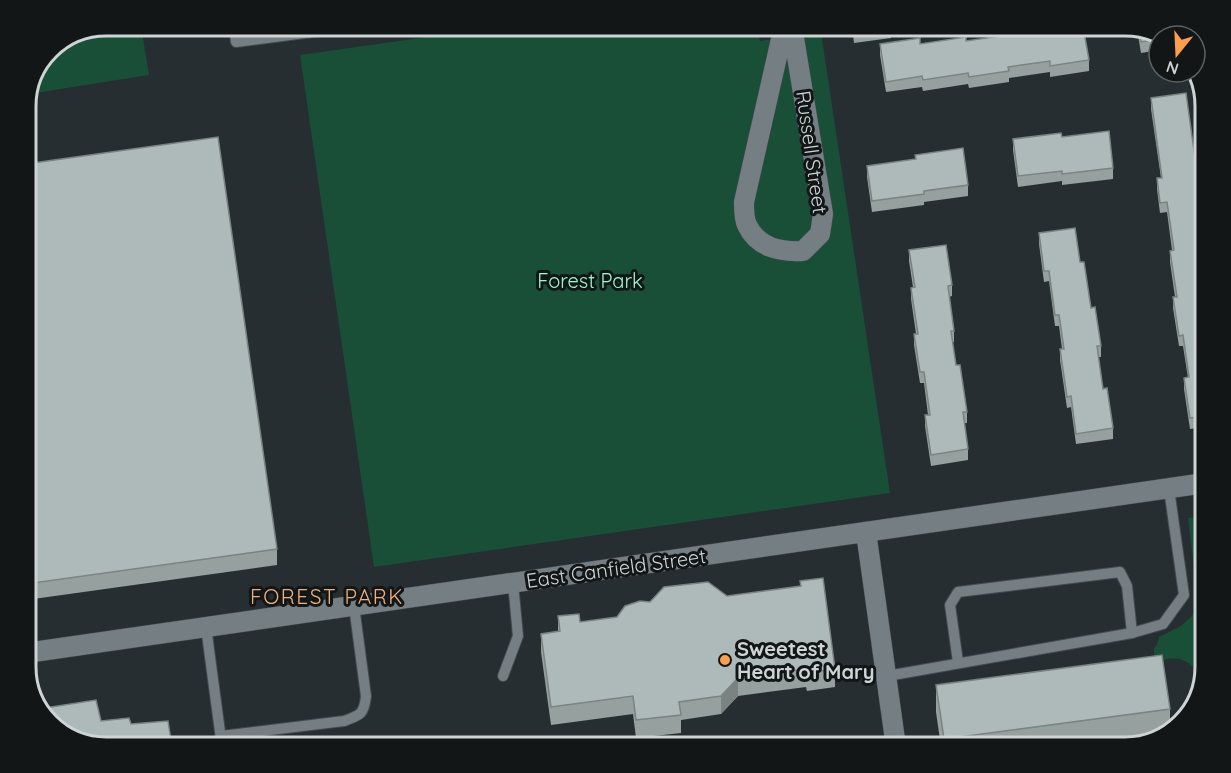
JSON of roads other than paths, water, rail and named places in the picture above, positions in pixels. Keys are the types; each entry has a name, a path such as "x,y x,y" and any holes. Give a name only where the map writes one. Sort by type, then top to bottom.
{"street":[{"name":"Russell Street","path":"782,36 744,201 746,224 760,243 783,252 803,251 820,234 823,214 794,36"},
{"name":"East Canfield Street","path":"36,652 1195,485"},
{"path":"866,532 895,737"}],"lane":[{"path":"235,36 236,42 282,36"},
{"path":"886,676 1132,633 1163,624 1184,594 1169,489"},
{"path":"958,662 950,605 958,592 1120,572 1127,585 1132,633"},
{"path":"503,676 518,636 513,583"},
{"path":"250,737 344,721 359,716 366,696 354,606"},
{"path":"206,627 220,737"}],"place":[{"name":"Sweetest Heart of Mary","path":"725,660"}],"district":[{"name":"FOREST PARK","path":"327,596"}],"park label":[{"name":"Forest Park","path":"590,280"}]}
